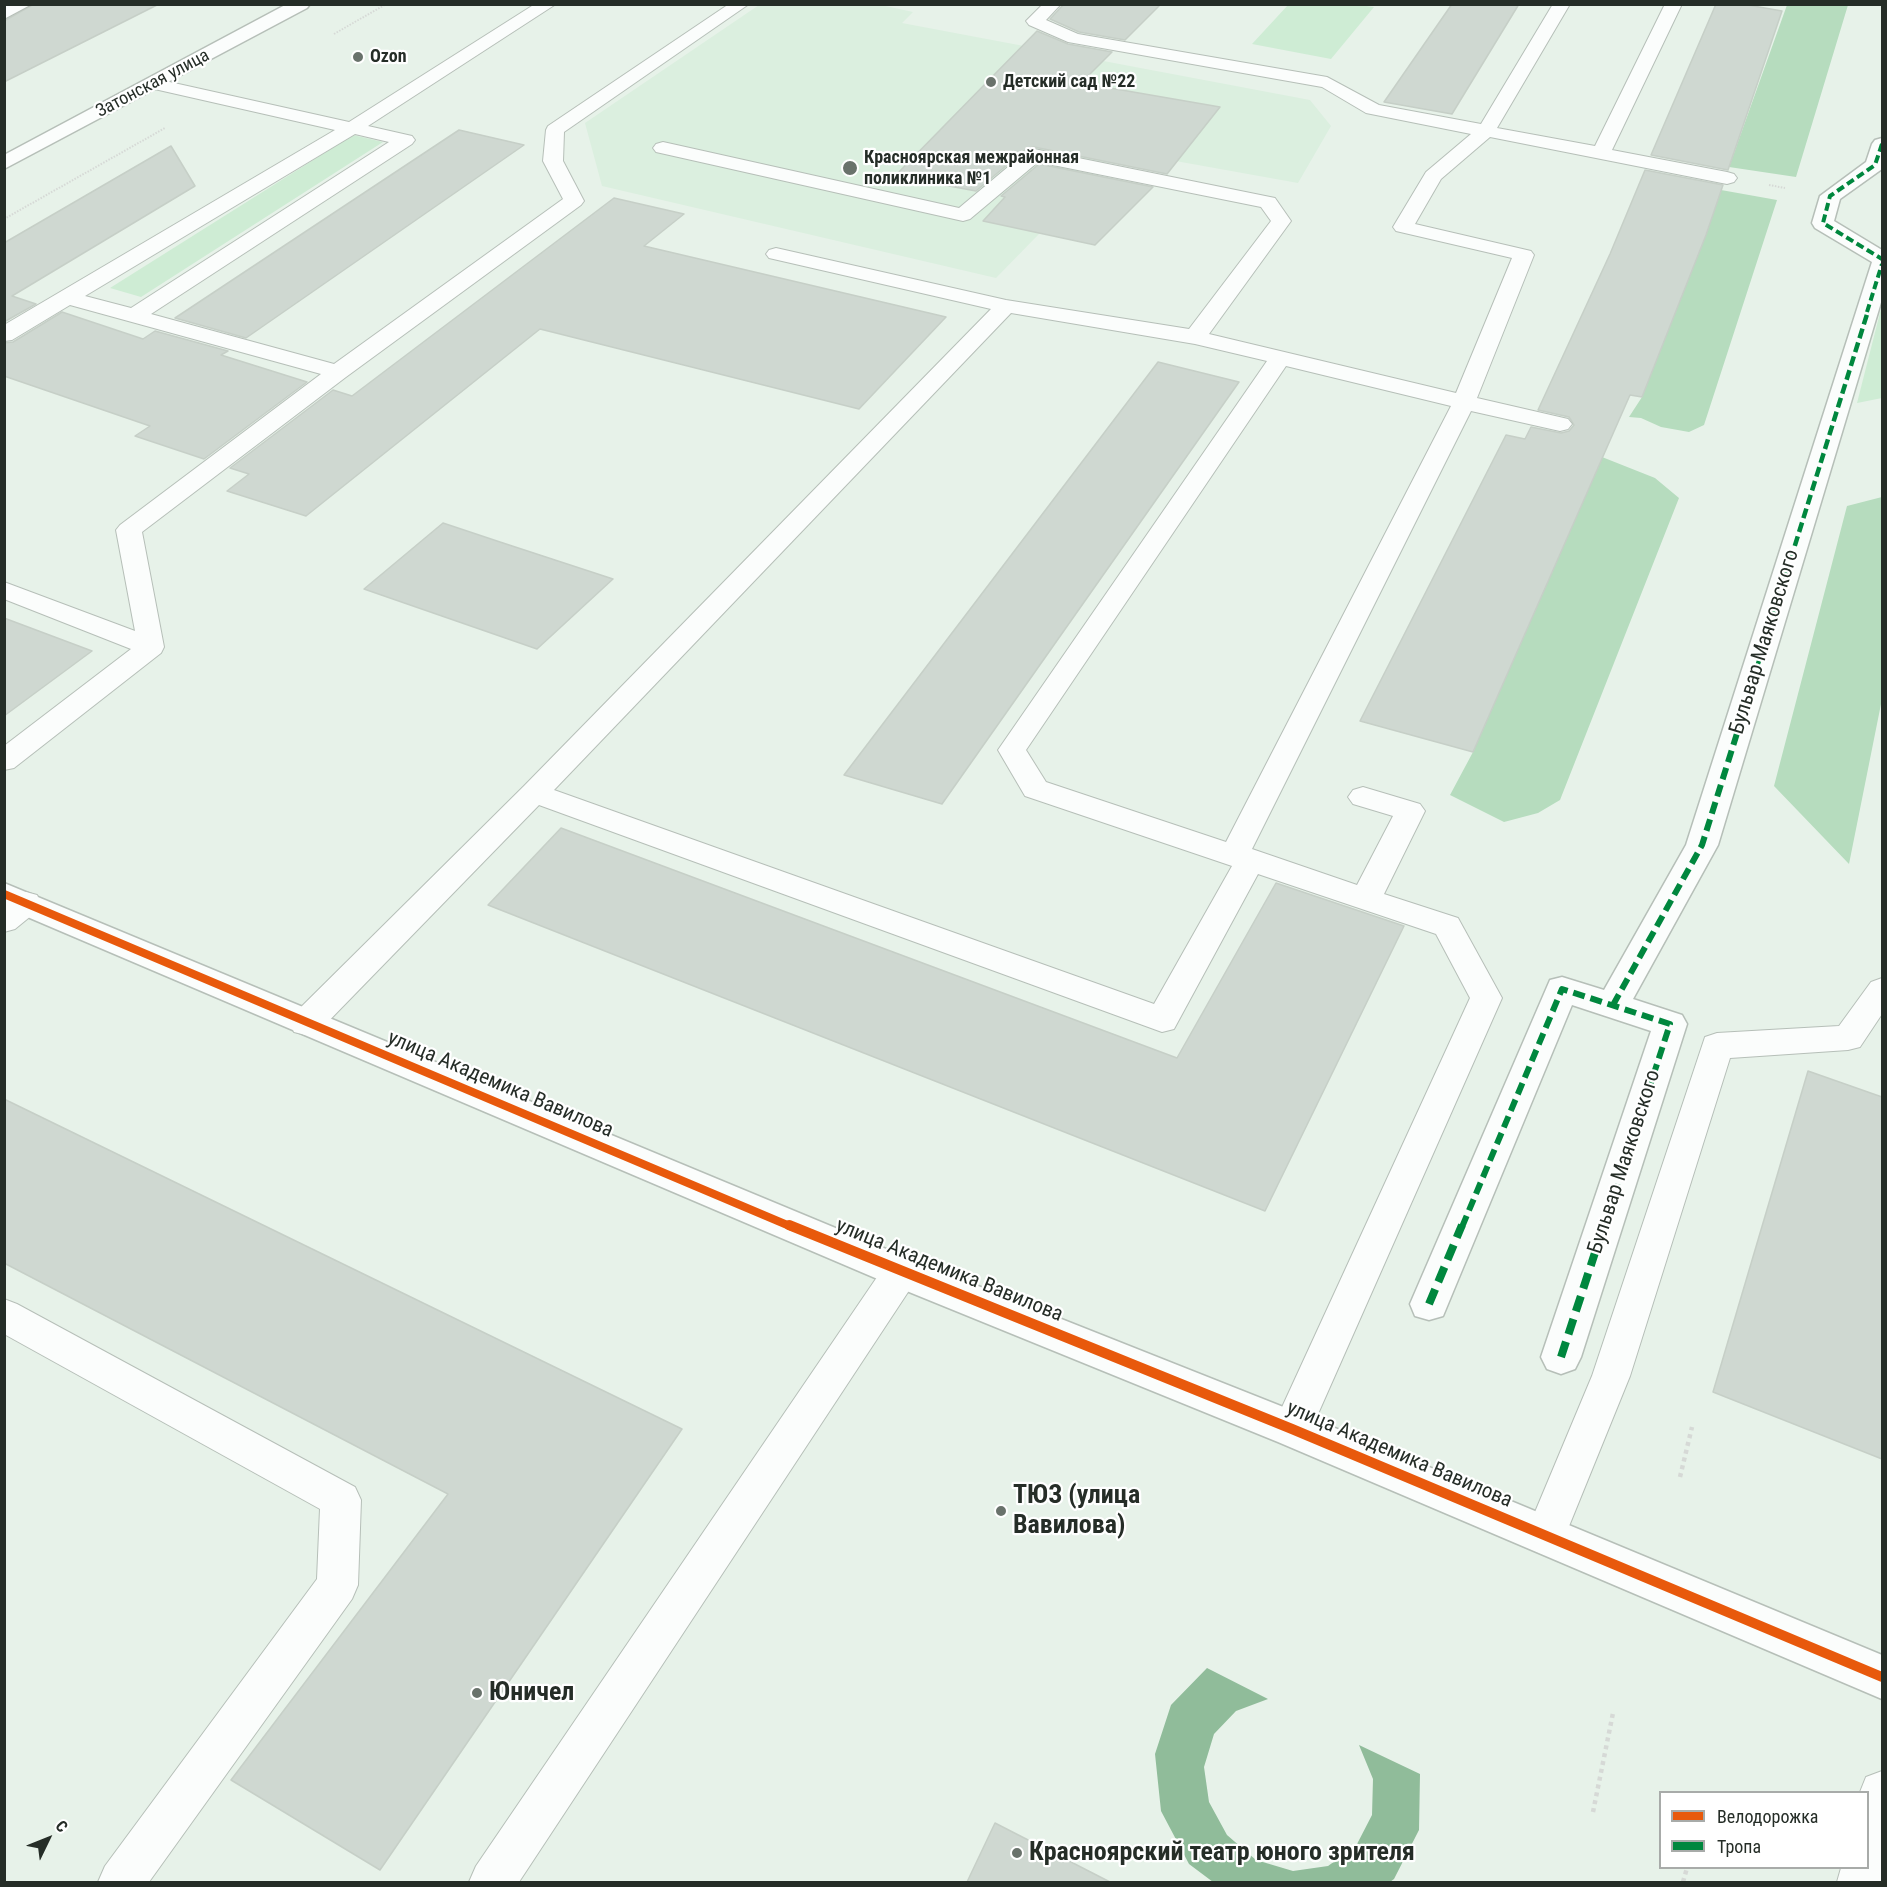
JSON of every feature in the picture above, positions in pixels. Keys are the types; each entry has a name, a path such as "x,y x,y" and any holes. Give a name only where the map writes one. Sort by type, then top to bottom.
{"street":[{"name":"Затонская улица","path":"4,163 156,84 301,4"},
{"path":"1830,196 1875,165 1882,144"},
{"name":"Бульвар Маяковского","path":"1613,1005 1702,845 1882,262 1823,223 1830,196"},
{"name":"улица Академика Вавилова","path":"12,906 306,1023 901,1272 1292,1429 1882,1677"},
{"name":"Бульвар Маяковского","path":"1429,1304 1562,989 1671,1024 1561,1357"}],"lane":[{"path":"4,14 24,4"},
{"path":"4,335 352,128 548,4"},
{"path":"151,647 129,530 338,372 574,201 553,161 555,130 741,4"},
{"path":"1053,4 1035,21 1074,38 1327,82 1373,109 1727,178"},
{"path":"534,793 1162,1020 1464,402 1524,255 1403,227 1433,177 1486,131 1562,4"},
{"path":"1601,153 1674,4"},
{"path":"132,317 405,140 156,84"},
{"path":"663,148 963,215 1034,155 1268,202 1281,221 1195,337"},
{"path":"776,254 1006,306 1195,337 1560,424"},
{"path":"69,298 338,372"},
{"path":"306,1023 534,793 1006,306"},
{"path":"1280,358 1012,750 1035,789 1447,926 1486,998 1292,1429"},
{"path":"4,590 151,647"},
{"path":"4,761 151,647"},
{"path":"1364,797 1410,812 1366,898"},
{"path":"1545,1536 1611,1376 1717,1046 1848,1038 1882,990"},
{"path":"492,1882 901,1272"},
{"path":"4,1315 341,1500 337,1586 121,1882"},
{"path":"1869,1849 1882,1793"}],"path":[{"path":"1727,178 1830,196"},
{"path":"1680,1477 1692,1427"},
{"path":"1593,1812 1613,1713"}],"shaded area":[{"path":"876,4 913,12 902,23 1310,100 1331,126 1298,183 1120,151 996,278 602,186 585,123 759,5"},
{"path":"1288,5 1374,7 1331,59 1252,44"},
{"path":"1787,5 1848,5 1796,177 1729,167"},
{"path":"353,135 383,142 141,297 110,288"},
{"path":"1721,190 1777,200 1704,425 1689,432 1661,427 1641,418 1629,417 1642,397"},
{"path":"1882,305 1882,398 1857,403"},
{"path":"1602,457 1655,478 1679,498 1560,800 1538,813 1504,822 1450,795 1473,752"},
{"path":"1882,497 1882,699 1849,864 1774,786 1847,506"},
{"path":"1207,1668 1268,1699 1236,1711 1214,1734 1204,1767 1209,1802 1227,1835 1256,1860 1293,1871 1328,1866 1356,1846 1372,1815 1373,1779 1359,1745 1420,1774 1419,1830 1394,1879 1390,1882 1213,1882 1189,1864 1161,1811 1155,1754 1171,1705"}],"building":[{"path":"34,4 159,4 4,82 4,21"},
{"path":"1064,4 1161,4 1125,40 1079,32 1050,19"},
{"path":"1452,4 1519,4 1452,114 1384,102"},
{"path":"1716,4 1742,4 1782,11 1728,170 1651,155"},
{"path":"1037,31 1068,44 1112,52 1081,83 1220,107 1167,174 1034,147 1026,149 976,191 895,176"},
{"path":"459,130 524,145 246,338 175,318"},
{"path":"171,146 195,186 12,296 36,304 4,322 4,243"},
{"path":"1039,164 1153,187 1095,245 983,221 1005,197 1001,196"},
{"path":"1645,170 1723,185 1706,235 1642,397 1630,395 1473,752 1360,721 1506,435 1525,439 1531,427 1561,433 1569,431 1574,425 1569,417 1538,410 1610,254"},
{"path":"614,198 684,214 644,246 946,317 859,409 540,329 306,516 227,491 249,474 230,468 333,390 352,396"},
{"path":"62,312 143,339 155,331 228,351 221,355 307,382 204,459 135,436 150,426 4,376 4,343 13,342"},
{"path":"1158,362 1239,382 942,804 844,775"},
{"path":"443,523 613,579 537,649 364,589"},
{"path":"4,618 92,651 4,716"},
{"path":"561,828 1177,1058 1276,883 1404,926 1265,1211 488,905"},
{"path":"1808,1071 1882,1097 1882,1459 1713,1392"},
{"path":"4,1099 682,1429 380,1870 231,1780 448,1494 4,1263"},
{"name":"Красноярский театр юного зрителя","path":"995,1823 1110,1882 967,1882"}],"marked path":[{"path":"1882,144 1875,165 1830,196 1823,223 1882,259"},
{"path":"1613,1005 1702,845 1882,264"},
{"path":"1429,1304 1562,989 1670,1024 1561,1357"}],"cycle path":[{"path":"4,894 901,1272 1292,1429 1882,1677"}],"place":[{"name":"Ozon","path":"358,57"},
{"name":"Детский сад №22","path":"991,82"},
{"name":"Красноярская межрайонная поликлиника №1","path":"850,168"},
{"name":"ТЮЗ (улица Вавилова)","path":"1001,1511"},
{"name":"Юничел","path":"477,1693"},
{"name":"Красноярский театр юного зрителя","path":"1017,1853"}]}
